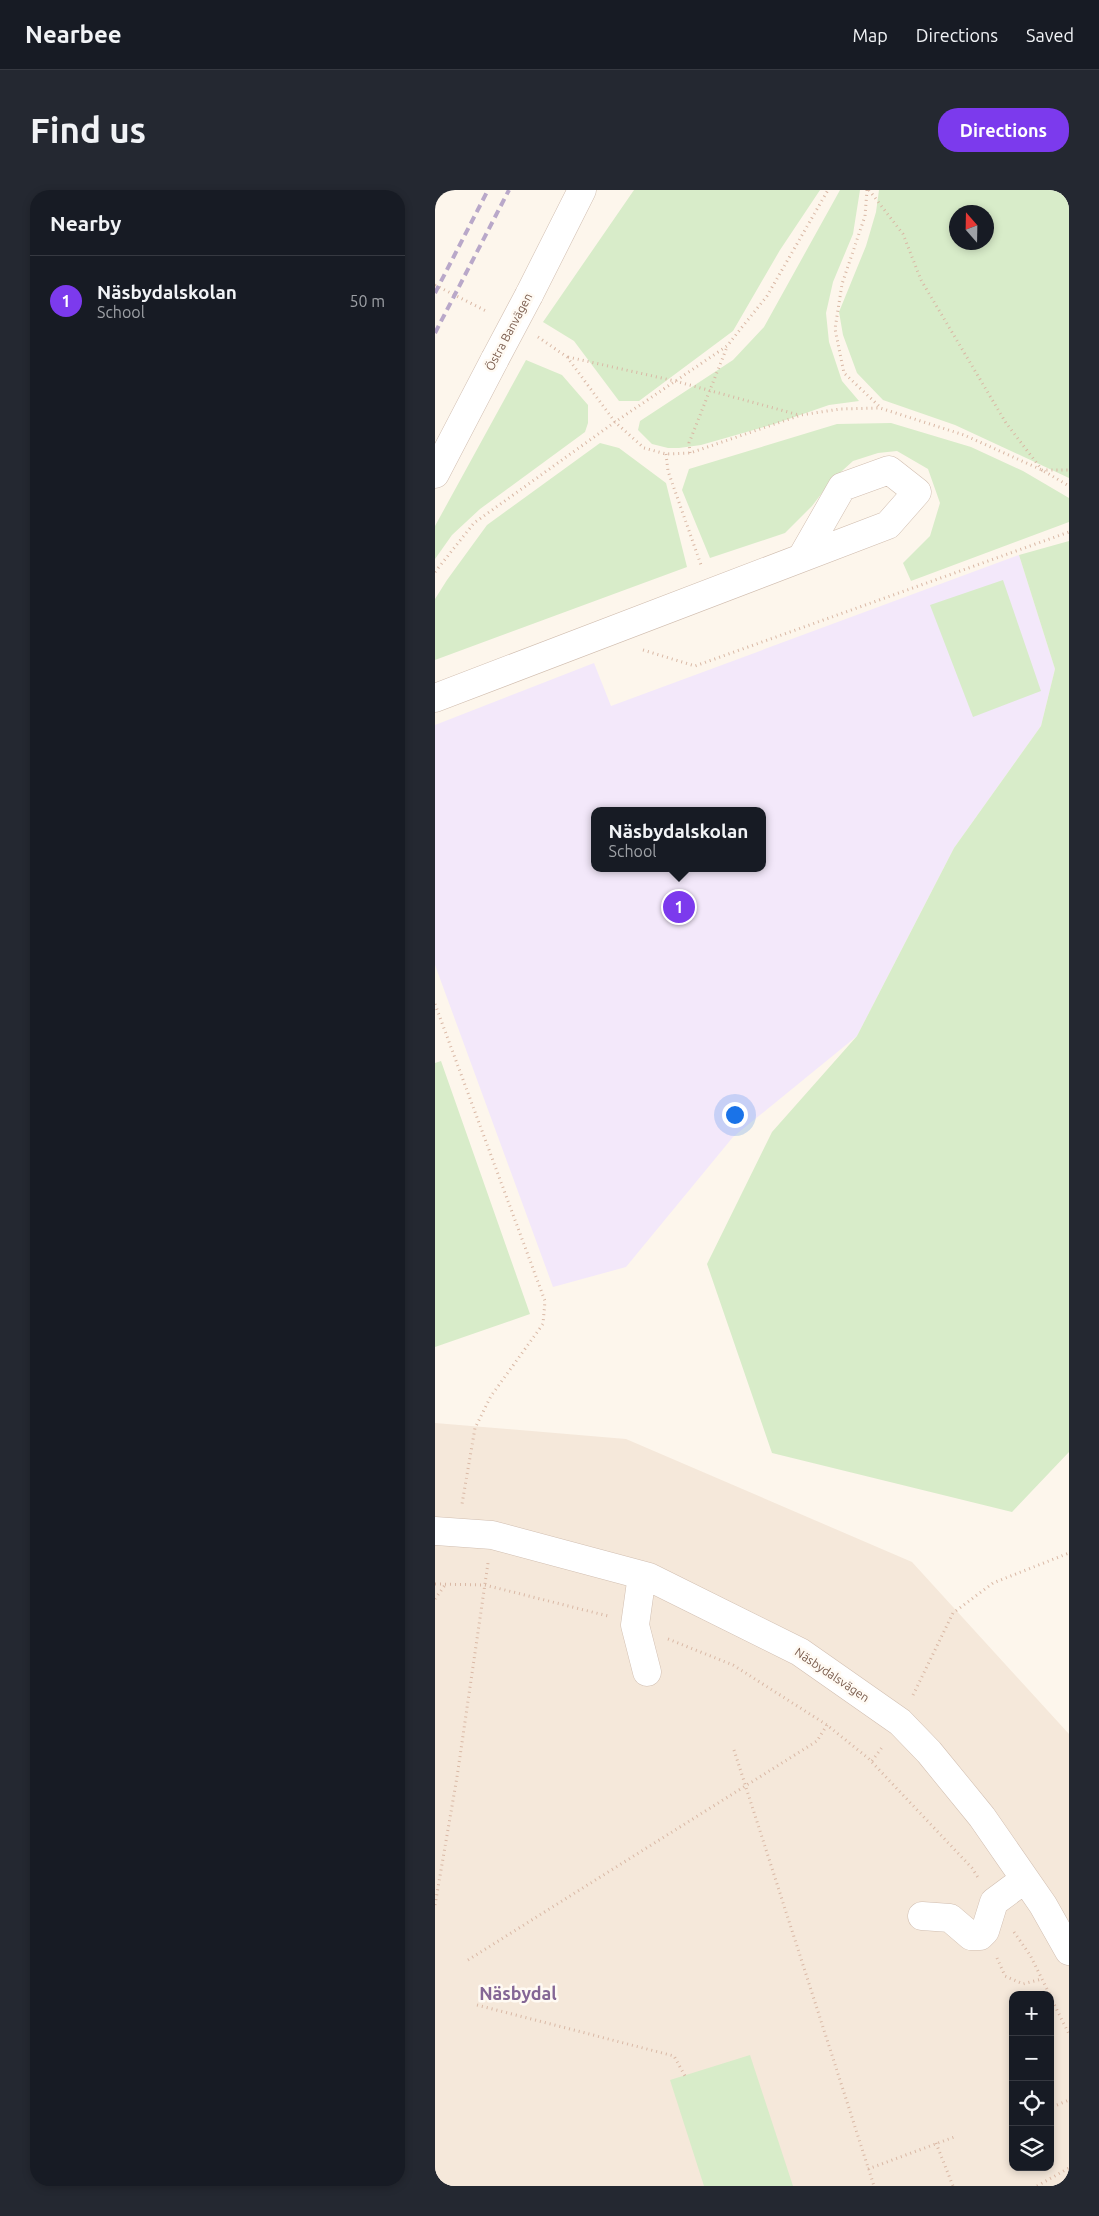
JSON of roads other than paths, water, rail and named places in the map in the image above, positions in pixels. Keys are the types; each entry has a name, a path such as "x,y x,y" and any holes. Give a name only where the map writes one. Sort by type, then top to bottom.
{"street":[{"name":"Östra Banvägen","path":"435,474 582,190"},
{"path":"435,698 802,557"},
{"name":"Näsbydalsvägen","path":"435,1531 492,1535 642,1575 801,1652 900,1722 929,1752 982,1817 1043,1905 1069,1951"},
{"path":"642,1575 635,1625 647,1672"},
{"path":"922,1916 951,1918 971,1936 980,1936 985,1931 994,1902 1025,1879"}],"railway":[{"path":"435,293 488,190"},
{"path":"435,333 509,190"}],"place":[{"name":"Näsbydalskolan","path":"679,907"}],"district":[{"name":"Näsbydal","path":"518,1994"}]}
